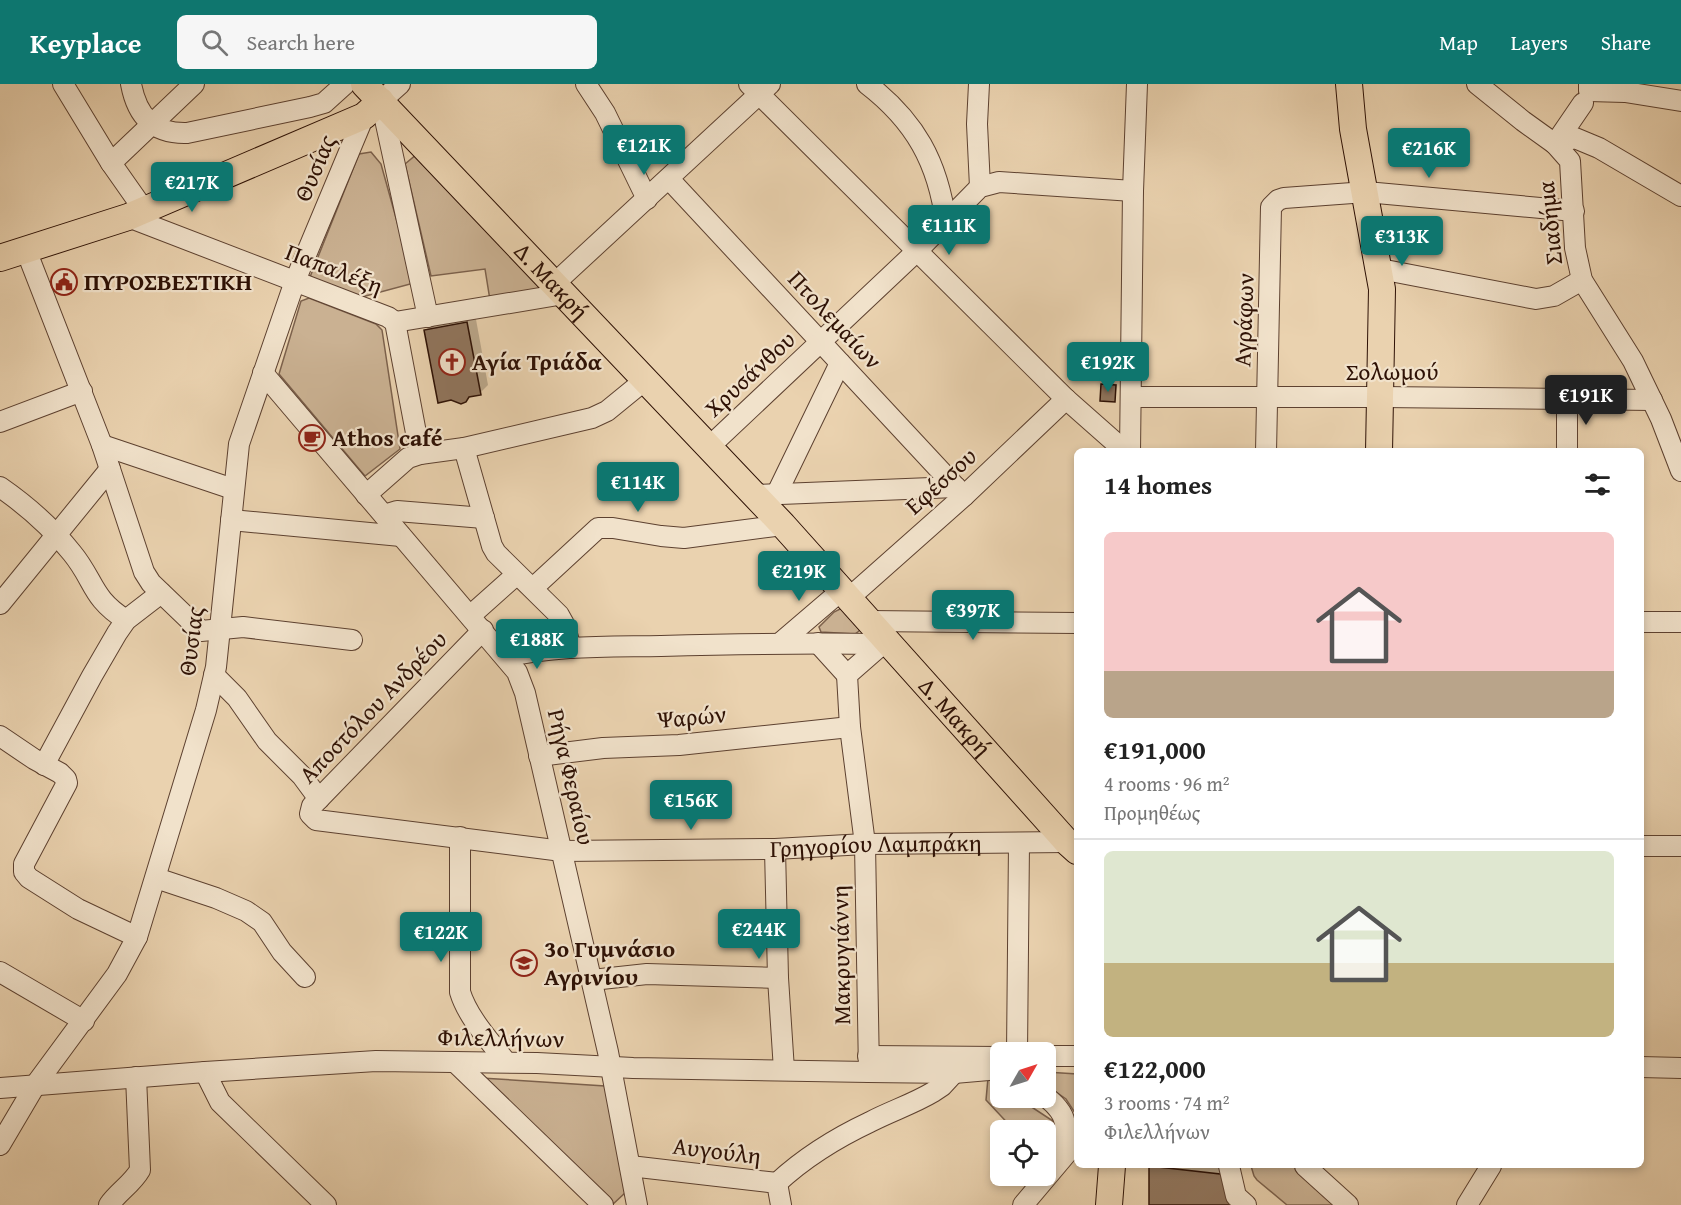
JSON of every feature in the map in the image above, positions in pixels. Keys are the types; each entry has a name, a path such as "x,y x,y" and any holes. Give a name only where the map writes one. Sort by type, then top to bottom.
{"main road":[{"path":"1349,84 1353,129 1382,289 1379,448"},
{"path":"0,258 136,213 370,100"},
{"name":"Δ. Μακρή","path":"370,100 559,289 709,447 766,494 783,525 869,621 884,642 1074,845"},
{"path":"1109,1205 1112,1168"}],"street":[{"path":"63,84 111,162 136,213"},
{"path":"131,84 134,100 153,125 166,132 187,133 324,103 345,84"},
{"path":"111,162 194,84"},
{"path":"400,84 370,100 428,317"},
{"path":"586,84 604,113 647,200"},
{"path":"867,84 907,121 919,138 930,158 943,202 946,223"},
{"path":"979,84 977,124 980,187 999,182 1133,191"},
{"path":"1130,448 1133,191 1137,84"},
{"name":"Σιαδήμα","path":"1477,84 1555,144 1570,162 1577,261 1582,280 1633,361 1652,400 1681,471"},
{"path":"1589,84 1589,91 1625,92 1681,100"},
{"path":"395,322 559,289 759,88 1066,399 1121,448"},
{"name":"Θυσίας","path":"0,1144 36,1084 117,974 137,937 206,710 214,675 239,444 295,281 370,100"},
{"path":"1555,144 1583,104"},
{"path":"1555,144 1575,138 1599,148 1681,196"},
{"name":"Σιαδήμα","path":"1570,162 1599,148"},
{"name":"Πτολεμαίων","path":"669,179 960,491"},
{"name":"Χρυσάνθου","path":"709,447 918,250 980,187"},
{"path":"1366,192 1574,211"},
{"name":"Αγράφων","path":"1266,448 1271,207 1284,198 1366,192"},
{"name":"Παπαλέξη","path":"136,213 295,281 388,317 395,322 420,454"},
{"path":"26,249 102,445 144,572 151,583 199,630 205,632 243,627 352,640"},
{"path":"1380,269 1536,299 1554,296 1582,280"},
{"path":"766,494 840,363"},
{"name":"Ρήγα Φεραίου","path":"263,373 517,672 522,684 592,980 638,1205"},
{"path":"366,495 408,458 420,454 464,448 592,418 607,411 645,380"},
{"path":"0,422 82,391"},
{"name":"Σολωμού","path":"1131,397 1652,400"},
{"name":"Εφέσσου","path":"780,643 845,594 1066,399"},
{"path":"1567,400 1567,448"},
{"path":"102,445 233,489"},
{"path":"464,448 496,554 560,615 571,648"},
{"path":"0,604 110,469"},
{"path":"0,487 57,535 74,555 97,596 126,620"},
{"path":"766,494 960,491"},
{"path":"384,516 398,511 484,518"},
{"path":"231,520 401,536"},
{"path":"533,588 598,528 684,538 783,525"},
{"name":"Αποστόλου Ανδρέου","path":"316,820 310,814 310,810 477,623 516,575"},
{"path":"44,765 103,655 126,620 161,593"},
{"path":"869,621 1074,623"},
{"path":"1644,622 1681,622"},
{"path":"506,657 571,648 884,642"},
{"path":"818,643 847,675 884,642"},
{"path":"214,675 237,698 267,741 302,776 319,799"},
{"name":"Μακρυγιάννη","path":"847,675 850,727 865,844 869,1064"},
{"name":"Ψαρών","path":"539,756 603,748 679,745 850,727"},
{"path":"0,736 60,773 68,783 24,864 24,872 29,878 78,909 137,937"},
{"name":"Γρηγορίου Λαμπράκη","path":"316,820 562,851 775,849 865,844 1074,845"},
{"path":"460,837 460,993 471,1016 506,1062"},
{"path":"1017,1042 1019,843"},
{"path":"1644,846 1681,846"},
{"path":"775,849 778,978 784,1070"},
{"path":"156,878 216,898 246,911 262,922 282,952 305,977"},
{"path":"0,972 84,1021"},
{"path":"592,980 647,974 778,978"},
{"path":"1056,1056 1074,1056"},
{"name":"Φιλελλήνων","path":"0,1088 352,1062 506,1062 611,1067 784,1070 869,1064 954,1073 990,1067"},
{"path":"455,1062 603,1205"},
{"path":"869,1064 990,1066"},
{"path":"1644,1067 1681,1068"},
{"path":"1056,1069 1074,1069"},
{"path":"205,1072 220,1102 326,1205"},
{"path":"777,1184 796,1166 815,1153 869,1122 933,1092 954,1073"},
{"path":"109,1205 135,1180 140,1170 136,1077"},
{"path":"1056,1106 1064,1116 1065,1128 1056,1149"},
{"path":"1023,1205 1074,1145"},
{"name":"Αυγούλη","path":"630,1166 777,1184 781,1205"},
{"path":"1229,1168 1236,1196 1246,1205"},
{"path":"1307,1168 1348,1205"},
{"path":"1467,1205 1490,1168"},
{"path":"1009,1205 1025,1186"}],"shaded area":[{"path":"371,152 381,164 414,283 362,297 310,277 359,154"},
{"path":"417,154 545,288 490,300 485,269 431,276 405,164"},
{"path":"309,298 376,324 382,330 400,449 365,476 279,374 301,301"},
{"path":"843,609 860,629 859,631 855,634 821,632 819,627"},
{"path":"1056,1073 1074,1074 1074,1111 1066,1099 1056,1092"},
{"path":"481,1078 605,1086 626,1192 612,1205"},
{"path":"988,1078 990,1080 990,1104 986,1100"},
{"path":"993,1108 1033,1108 1051,1120 1005,1120"},
{"path":"1252,1168 1300,1168 1340,1205 1287,1205 1254,1176"}],"building":[{"name":"Αγία Τριάδα","path":"467,322 481,395 469,397 461,404 451,400 438,403 424,330"},
{"path":"1101,384 1116,385 1115,402 1100,401"},
{"path":"1149,1168 1229,1175 1231,1205 1149,1205"}],"place":[{"name":"ΠΥΡΟΣΒΕΣΤΙΚΗ","path":"64,282"},
{"name":"Αγία Τριάδα","path":"452,362"},
{"name":"Athos café","path":"312,438"},
{"name":"3ο Γυμνάσιο Αγρινίου","path":"524,963"}]}
